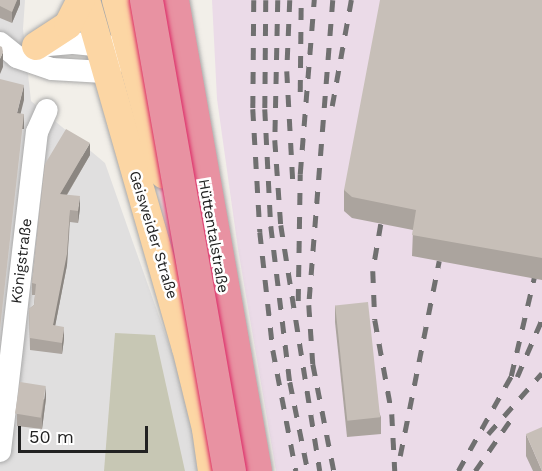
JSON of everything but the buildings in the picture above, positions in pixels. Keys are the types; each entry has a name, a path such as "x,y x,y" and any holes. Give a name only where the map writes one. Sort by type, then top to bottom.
{"highway":[{"name":"Hüttentalstraße","path":"147,0 229,471"},
{"name":"Hüttentalstraße","path":"172,0 255,471"}],"main road":[{"path":"36,46 68,25 81,0"},
{"name":"Geisweider Straße","path":"86,0 104,72 186,348 206,429 212,471"},
{"name":"Geisweider Straße","path":"116,0 231,426 237,471"}],"street":[{"path":"0,42 36,46 97,43 128,51"},
{"path":"0,42 17,57 52,69 104,72 128,51"},
{"name":"Königstraße","path":"0,450 37,132 47,110"},
{"path":"204,114 269,471"}],"shaded area":[{"path":"0,0 25,0 23,29 31,101 105,163 185,390 199,471 0,471"},
{"path":"212,0 542,0 542,471 276,471 238,249 217,99"},
{"path":"115,333 155,335 185,471 104,471"}],"railway":[{"path":"254,0 253,109 260,232 273,350 296,471"},
{"path":"266,0 265,109 271,226 290,382 308,471"},
{"path":"278,0 275,140 281,225 320,471"},
{"path":"290,0 287,71 293,183"},
{"path":"300,92 301,0"},
{"path":"298,301 300,174 314,0"},
{"path":"333,0 309,305 313,364 334,471"},
{"path":"332,106 351,0"},
{"path":"381,224 373,271 375,320 392,414 395,471"},
{"path":"400,456 439,261"},
{"path":"458,471 511,376 534,278"},
{"path":"517,377 542,319"},
{"path":"488,434 542,373"},
{"path":"475,471 511,419"}]}
